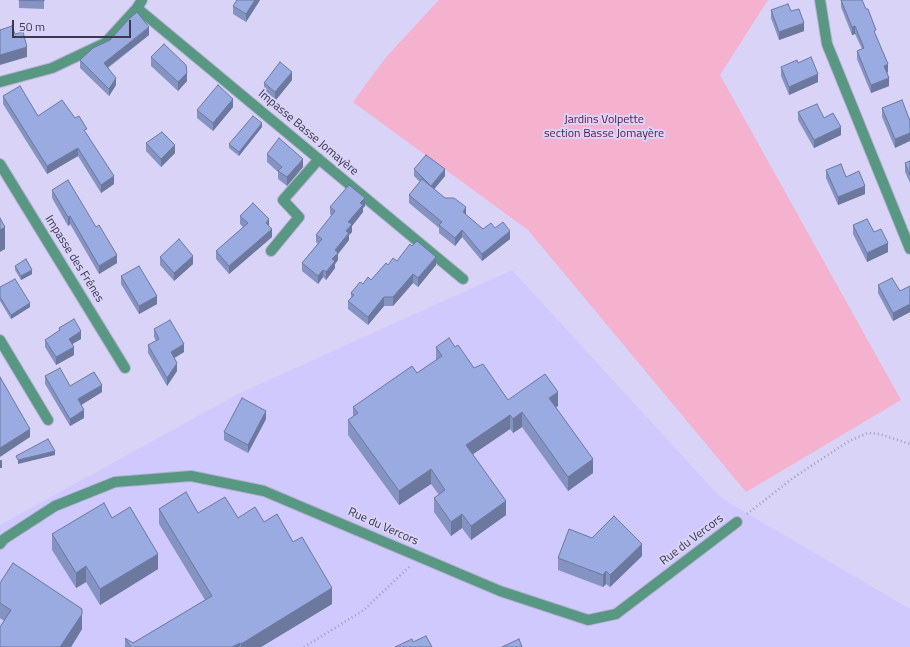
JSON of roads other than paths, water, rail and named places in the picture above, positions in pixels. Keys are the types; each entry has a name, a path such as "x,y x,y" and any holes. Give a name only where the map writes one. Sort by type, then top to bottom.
{"street":[{"path":"820,0 827,44 910,249"},
{"path":"0,82 52,68 105,43 139,4"},
{"name":"Impasse Basse Jomayère","path":"139,4 319,159 463,279"},
{"path":"271,251 299,218 284,200 319,159"},
{"name":"Impasse des Frênes","path":"0,164 125,368"},
{"path":"0,340 48,420"},
{"name":"Rue du Vercors","path":"0,544 4,539 55,506 116,482 191,476 264,491 281,497 500,592 588,620 616,614 737,522"}],"park label":[{"name":"Jardins Volpette section Basse Jomayère","path":"604,127"}]}
